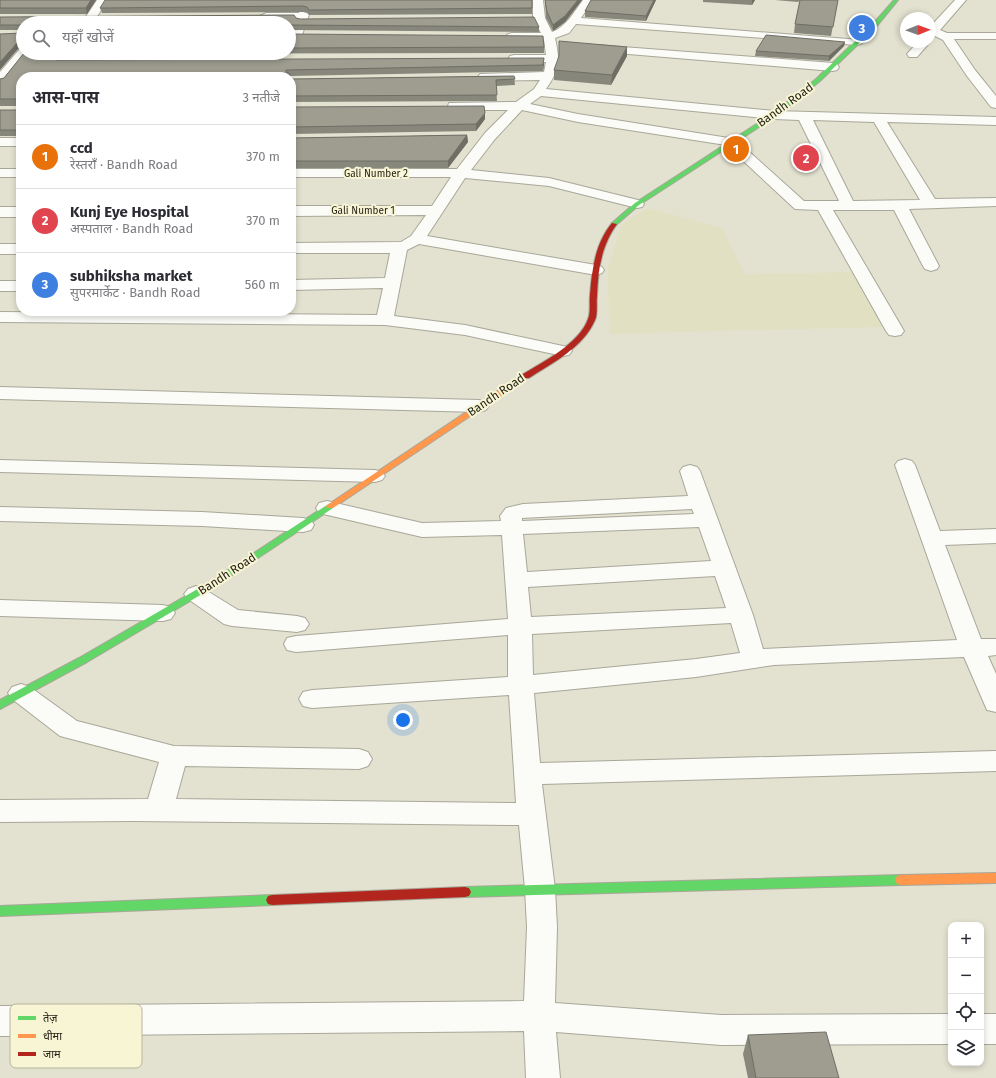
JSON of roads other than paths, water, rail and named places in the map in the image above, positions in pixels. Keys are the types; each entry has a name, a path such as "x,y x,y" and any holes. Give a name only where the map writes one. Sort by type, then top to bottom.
{"street":[{"path":"89,16 102,0"},
{"path":"296,29 309,0"},
{"path":"417,240 461,173 490,136 519,106 538,92 549,76 553,58 550,41 535,18 538,0"},
{"path":"550,41 562,33 575,21 588,0"},
{"name":"Bandh Road","path":"11,699 216,582 575,342 590,325 592,319 596,270 603,240 608,230 637,204 730,142 774,115 818,80 874,26 896,0"},
{"path":"936,28 961,0"},
{"path":"296,18 317,20"},
{"path":"575,21 857,42"},
{"path":"936,34 945,36 996,36"},
{"path":"296,35 312,35"},
{"path":"501,36 550,41 566,46"},
{"path":"945,36 990,88 996,104"},
{"path":"581,48 832,67"},
{"path":"914,54 919,48"},
{"path":"506,59 553,58"},
{"path":"0,80 16,60"},
{"path":"471,77 549,76"},
{"path":"538,92 774,115 996,121"},
{"path":"441,106 519,106 578,118 730,142 799,205 899,205 996,202"},
{"path":"804,116 848,205"},
{"path":"878,118 930,204"},
{"path":"474,136 490,136"},
{"path":"0,142 16,142"},
{"path":"0,173 16,173"},
{"name":"Gali Number 2","path":"296,173 461,173 549,182 637,204"},
{"path":"822,205 895,331"},
{"path":"899,205 931,266"},
{"name":"Gali Number 1","path":"296,211 436,210"},
{"path":"0,212 16,212"},
{"path":"296,248 399,248 417,240 596,270"},
{"path":"385,320 399,248"},
{"path":"0,249 16,249"},
{"path":"296,285 392,284"},
{"path":"0,286 16,286"},
{"path":"0,317 385,320 465,330 563,351"},
{"path":"0,393 479,406"},
{"path":"905,465 972,647 996,703"},
{"path":"0,466 375,476"},
{"path":"690,470 723,568 741,615 754,659"},
{"path":"328,508 422,530 512,528"},
{"path":"543,1078 539,1016 542,927 540,889 527,774 521,685 520,626 512,514 523,511 704,511"},
{"path":"0,514 202,519 302,525"},
{"path":"933,538 996,536"},
{"path":"516,580 723,568"},
{"path":"196,594 232,618 296,634 520,626 741,615"},
{"path":"0,608 163,613"},
{"path":"312,699 521,685 696,668 754,659 805,654 996,647"},
{"path":"11,699 69,729 174,756 359,759"},
{"path":"159,811 174,756"},
{"path":"527,774 996,761"},
{"path":"0,811 531,814"},
{"path":"0,911 540,889 996,878"},
{"path":"142,1020 539,1016 721,1030 948,1029"},
{"path":"0,1021 10,1021"},
{"path":"984,1029 996,1029"}],"place":[{"name":"subhiksha market","path":"862,28"},
{"name":"ccd","path":"736,149"},
{"name":"Kunj Eye Hospital","path":"806,158"}]}
